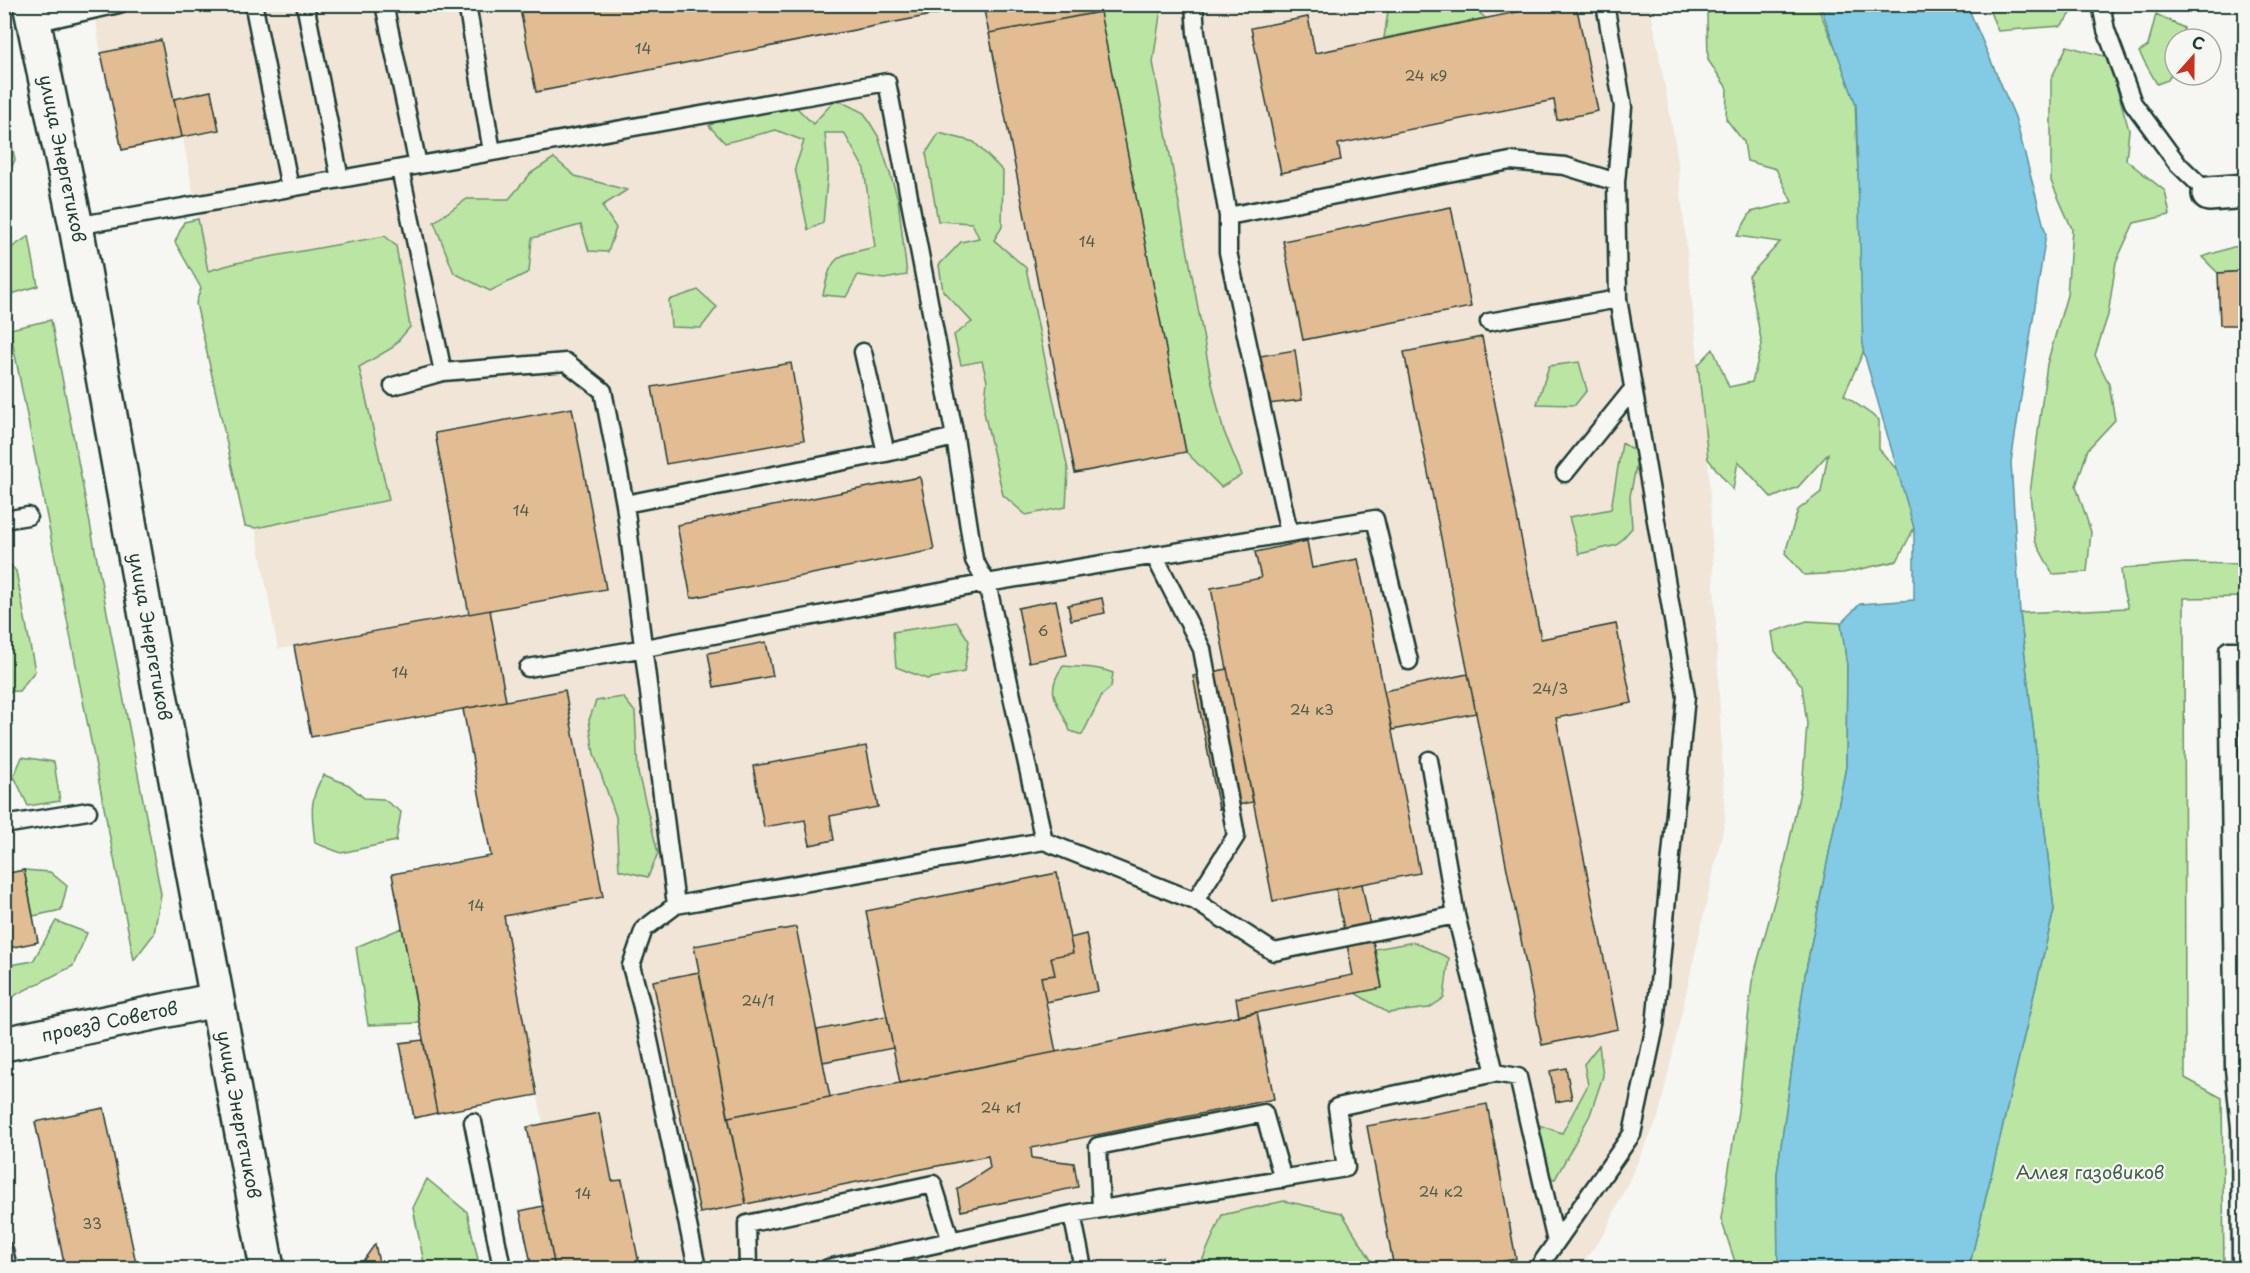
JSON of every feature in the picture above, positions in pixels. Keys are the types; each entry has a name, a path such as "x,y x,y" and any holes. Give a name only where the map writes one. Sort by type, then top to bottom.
{"main road":[{"name":"улица Энергетиков","path":"32,14 76,226 267,1269"},
{"path":"2209,194 2246,191"},
{"name":"проезд Советов","path":"4,1044 216,1000"}],"lane":[{"path":"32,14 119,4"},
{"path":"305,4 340,179"},
{"path":"384,4 418,165"},
{"path":"467,4 492,152"},
{"path":"1194,4 1196,33 1228,216 1228,252 1289,533"},
{"path":"1538,1269 1632,1134 1655,1026 1686,696 1618,299 1616,182 1623,107 1605,4"},
{"path":"2101,4 2106,30 2133,103 2177,163 2209,194"},
{"path":"254,7 290,188"},
{"path":"76,226 887,82 955,437 974,560 987,583 1044,841"},
{"path":"1228,216 1510,162 1565,166 1616,182"},
{"path":"400,169 443,372"},
{"path":"1489,322 1618,299"},
{"path":"863,352 886,453"},
{"path":"393,386 443,372 566,362 603,391 626,504 676,905"},
{"path":"1565,473 1632,390"},
{"path":"626,504 886,453 955,437"},
{"path":"4,520 28,516"},
{"path":"528,668 987,583 1375,519 1409,661"},
{"path":"1154,555 1202,649 1236,836 1195,901"},
{"path":"2241,1269 2243,1128 2234,1069 2228,650 2246,650"},
{"path":"1429,760 1456,915 1496,1073"},
{"path":"4,825 88,811"},
{"path":"697,1269 642,1007 631,966 644,929 676,905 1044,841 1195,901 1274,952 1456,915"},
{"path":"828,1269 1072,1214 1346,1168 1337,1107 1496,1073 1518,1077 1556,1242"},
{"path":"1101,1209 1098,1146 1264,1113 1283,1179"},
{"path":"473,1122 502,1269"},
{"path":"748,1269 747,1224 933,1184 951,1242"},
{"path":"1072,1214 1083,1269"},
{"path":"4,1250 8,1269"}],"shaded area":[{"path":"93,5 1650,5 1677,154 1708,459 1725,820 1658,1118 1605,1232 1579,1268 555,1268 527,1127 543,1123 504,916 603,897 565,690 506,701 490,610 606,588 572,408 469,614 278,649 183,138 122,150"}],"green space":[{"path":"1098,5 1160,5 1153,62 1211,379 1223,429 1242,475 1221,487 1186,452"},
{"path":"1389,5 1472,5 1485,18 1384,38"},
{"path":"1720,5 1817,5 1855,95 1857,154 1870,271 1870,337 1844,395 1879,420 1879,449 1905,479 1914,528 1897,561 1843,573 1804,575 1785,553 1798,510 1821,492 1828,454 1798,487 1772,498 1738,461 1733,490 1708,459 1698,365 1713,349 1729,387 1752,382 1762,345 1749,276 1780,242 1737,236 1751,212 1792,202 1776,169 1747,161 1744,142 1726,119 1727,88 1708,60 1707,14"},
{"path":"1987,5 2078,5 2061,26 1998,31"},
{"path":"2156,14 2182,27 2163,27 2163,82 2157,84 2139,52 2148,46"},
{"path":"2067,46 2108,57 2129,130 2126,160 2165,191 2170,215 2134,223 2116,262 2108,315 2095,355 2109,384 2115,420 2088,449 2076,486 2091,532 2087,572 2053,574 2035,541 2030,493 2047,364 2067,295 2072,229 2051,181 2051,79"},
{"path":"836,99 864,113 878,136 898,199 907,275 884,279 858,275 846,297 823,295 833,264 844,255 875,247 864,169 844,133 825,133 828,170 823,223 808,230 795,168 804,141 776,130 725,143 709,126 735,110 791,102 813,124"},
{"path":"4,107 15,160 5,181 4,181"},
{"path":"939,133 974,142 1003,171 1002,227 994,240 1026,268 1068,470 1066,507 1026,515 1003,495 984,412 987,381 982,361 961,365 954,335 972,322 943,291 939,265 961,242 979,238 972,223 938,221 926,153"},
{"path":"554,158 575,176 627,190 602,206 616,228 608,252 589,251 581,225 532,238 529,272 490,291 454,273 434,222 467,199 509,199 531,173"},
{"path":"198,219 208,271 236,263 385,236 396,246 410,327 392,348 359,367 389,500 256,528 245,526 196,303 201,288 175,242 184,222"},
{"path":"29,236 38,286 5,296 5,252"},
{"path":"2245,246 2245,271 2218,273 2202,257 2233,247"},
{"path":"698,290 717,307 701,328 671,327 669,300"},
{"path":"51,320 161,894 154,934 134,960 10,329"},
{"path":"1579,362 1587,390 1575,405 1537,404 1549,366"},
{"path":"1622,443 1639,453 1630,496 1632,528 1617,545 1579,554 1569,517 1611,509"},
{"path":"5,559 16,571 35,671 19,691 5,692"},
{"name":"Аллея газовиков","path":"2185,563 2245,564 2245,597 2184,598 2185,1078 2222,1098 2224,1268 1969,1268 2054,910 2020,613 2128,608 2121,569"},
{"path":"1807,621 1841,623 1847,665 1846,767 1805,975 1777,1174 1778,1268 1737,1268 1721,1219 1738,1111 1752,982 1785,862 1803,777 1807,724 1802,686 1775,651 1772,632"},
{"path":"957,622 969,641 964,672 927,679 896,667 893,632"},
{"path":"1063,666 1095,668 1113,673 1111,687 1102,695 1082,735 1070,731 1055,699 1054,685"},
{"path":"623,697 635,712 638,773 658,853 648,877 619,870 616,817 594,754 589,720 596,701"},
{"path":"22,757 54,762 60,801 28,806 14,776"},
{"path":"324,775 349,785 364,798 383,799 401,812 396,841 341,853 315,843 313,800"},
{"path":"24,870 50,872 67,886 61,910 33,916"},
{"path":"56,921 87,933 73,966 17,994 5,1005 5,966 33,961"},
{"path":"402,928 420,1023 368,1025 356,947"},
{"path":"1414,942 1449,958 1444,998 1429,1008 1388,1013 1355,993 1382,987 1375,949"},
{"path":"1599,1045 1603,1076 1590,1115 1555,1179 1544,1176 1530,1122 1562,1133 1588,1085 1584,1064"},
{"path":"427,1179 467,1212 480,1268 425,1268 413,1208"},
{"path":"1284,1201 1342,1213 1376,1268 1199,1268 1222,1215"}],"water":[{"path":"1820,5 1967,5 2015,117 2046,234 2011,462 2020,613 2054,910 1969,1268 1778,1268 1777,1174 1805,975 1846,767 1847,665 1841,623 1860,604 1914,600 1914,528 1863,350 1856,105"}],"building":[{"path":"519,4 988,4 536,92"},
{"path":"988,4 1098,4 1100,12 989,33 983,6"},
{"path":"1531,4 1576,4 1598,111 1557,120 1554,100 1338,144 1341,160 1281,173 1251,28 1308,17 1315,53 1532,9"},
{"path":"1100,12 1186,452 1075,473 989,33"},
{"path":"2246,37 2246,102 2244,102 2239,38"},
{"path":"161,40 182,137 122,150 101,53"},
{"path":"211,91 219,130 182,137 174,99"},
{"path":"1451,207 1471,307 1303,340 1283,241"},
{"path":"2246,271 2246,325 2220,325 2218,273"},
{"path":"1482,337 1541,639 1616,624 1632,703 1556,718 1618,1029 1542,1045 1404,352"},
{"path":"1295,350 1302,400 1268,404 1260,356"},
{"path":"791,363 804,440 666,464 652,387"},
{"path":"572,408 606,589 469,614 435,433"},
{"path":"920,477 934,550 691,598 677,525"},
{"path":"1307,541 1312,568 1358,559 1420,873 1273,901 1211,588 1261,578 1255,552"},
{"path":"1102,598 1105,613 1071,620 1068,605"},
{"path":"1056,600 1067,655 1029,662 1018,608"},
{"path":"490,610 506,701 311,737 294,646"},
{"path":"766,642 773,676 714,687 708,653"},
{"path":"1227,669 1253,802 1219,809 1193,676"},
{"path":"1468,674 1476,713 1392,730 1384,691"},
{"path":"565,690 603,897 504,916 537,1095 437,1113 392,874 491,856 463,709"},
{"path":"866,746 878,807 830,816 834,840 810,845 805,820 764,827 753,766"},
{"path":"24,870 38,942 4,949 4,874"},
{"path":"1057,873 1073,953 1051,957 1055,975 1041,977 1056,1052 900,1083 866,911"},
{"path":"1362,884 1382,988 1239,1016 1236,998 1353,975 1336,889"},
{"path":"796,927 830,1097 728,1117 694,946"},
{"path":"1086,934 1098,991 1046,1002 1041,977 1055,975 1051,957 1073,953 1070,938"},
{"path":"699,972 746,1204 700,1213 653,981"},
{"path":"1257,1012 1274,1099 1031,1148 1032,1158 1074,1163 1078,1187 961,1211 957,1189 990,1168 988,1156 746,1204 728,1117"},
{"path":"887,1016 893,1048 823,1062 817,1030"},
{"path":"423,1040 437,1113 414,1118 400,1043"},
{"path":"1566,1068 1572,1099 1556,1102 1550,1071"},
{"path":"1487,1104 1516,1259 1463,1268 1394,1268 1367,1126"},
{"path":"104,1108 137,1268 65,1268 35,1122"},
{"path":"599,1113 612,1181 622,1180 640,1268 555,1268 527,1127"},
{"path":"543,1206 555,1268 532,1268 520,1211"},
{"path":"375,1244 380,1268 358,1268"},
{"path":"1162,1257 1165,1268 1122,1267"}]}
